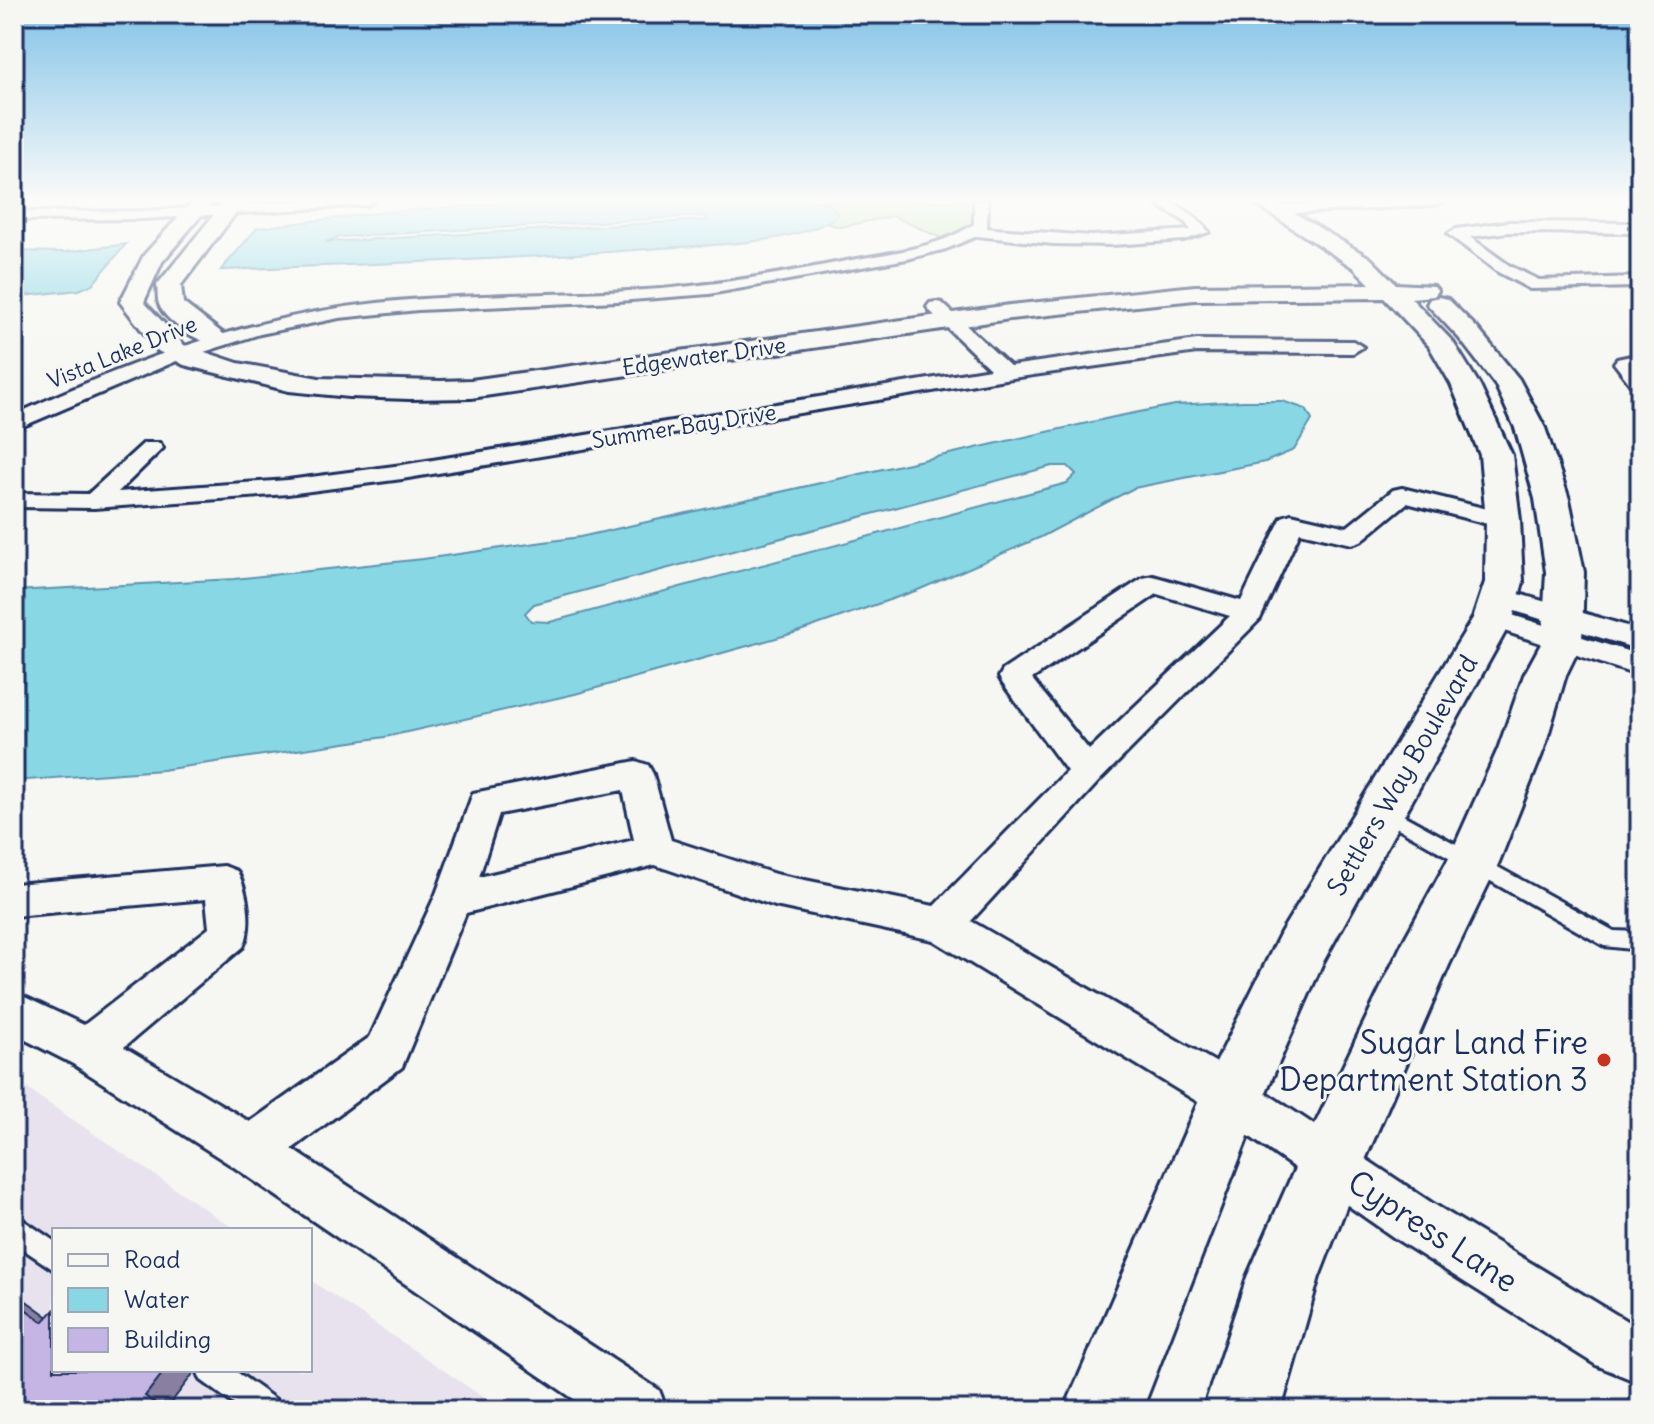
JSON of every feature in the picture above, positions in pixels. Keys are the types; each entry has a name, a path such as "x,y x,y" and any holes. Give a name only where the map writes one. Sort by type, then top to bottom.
{"street":[{"name":"Edgewater Drive","path":"148,267 132,302 147,323 180,354 273,381 387,392 457,389 944,314"},
{"name":"Edgewater Drive","path":"183,267 169,285 171,305 195,327 219,340 295,360 357,368 486,367 944,314 1010,312 1398,276"},
{"name":"Vista Lake Drive","path":"14,423 79,392 219,340 320,317 386,307 661,294 777,279 837,267"},
{"name":"Settlers Way Boulevard","path":"1242,1410 1283,1277 1330,1164 1424,958 1473,862 1521,749 1562,630 1565,572 1552,499 1530,428 1509,385 1468,333 1398,276 1376,267"},
{"path":"1502,267 1536,285 1640,282"},
{"name":"Settlers Way Boulevard","path":"1103,1410 1232,1097 1301,949 1496,608 1504,582 1503,520 1496,455 1465,384 1398,276"},
{"path":"944,314 1005,373"},
{"name":"Summer Bay Drive","path":"14,500 94,501 288,487 402,472 1005,373 1197,346 1353,347"},
{"path":"1640,360 1624,363 1640,384"},
{"path":"94,501 152,448"},
{"path":"942,925 1087,772 1250,613 1291,522 1352,536 1402,495 1503,520"},
{"path":"1087,772 1014,677 1153,584 1250,613"},
{"path":"1496,608 1562,630 1640,666"},
{"path":"1562,630 1640,640"},
{"path":"251,1150 386,1052 455,894 485,803 636,774 655,850 466,897 455,894"},
{"name":"Cypress Lane","path":"655,850 775,890 942,925 1232,1097 1414,1221 1601,1338 1640,1356"},
{"path":"14,900 224,882 229,935 88,1049"},
{"path":"14,1012 88,1049 251,1150 639,1410"}],"lane":[{"path":"1381,811 1611,940 1640,941"},
{"path":"14,1227 52,1256"},
{"path":"214,1372 266,1410"}],"shaded area":[{"path":"14,1080 233,1228 52,1228 52,1372 312,1372 312,1281 502,1410 14,1410"}],"water":[{"path":"14,267 107,267 93,284 79,290 14,297"},
{"path":"223,267 283,267 221,270"},
{"path":"1282,401 1306,409 1312,420 1294,450 1265,462 1134,488 1041,537 918,590 794,633 575,694 385,737 162,770 14,781 14,591 234,579 423,559 580,537 1175,405","holes":["1052,466 1068,466 1076,474 1067,483 550,622 531,621 525,613 534,604"]}],"building":[{"path":"14,1301 43,1322 52,1312 52,1372 163,1372 145,1396 164,1410 14,1410"}],"place":[{"name":"Sugar Land Fire Department Station 3","path":"1604,1060"}]}
